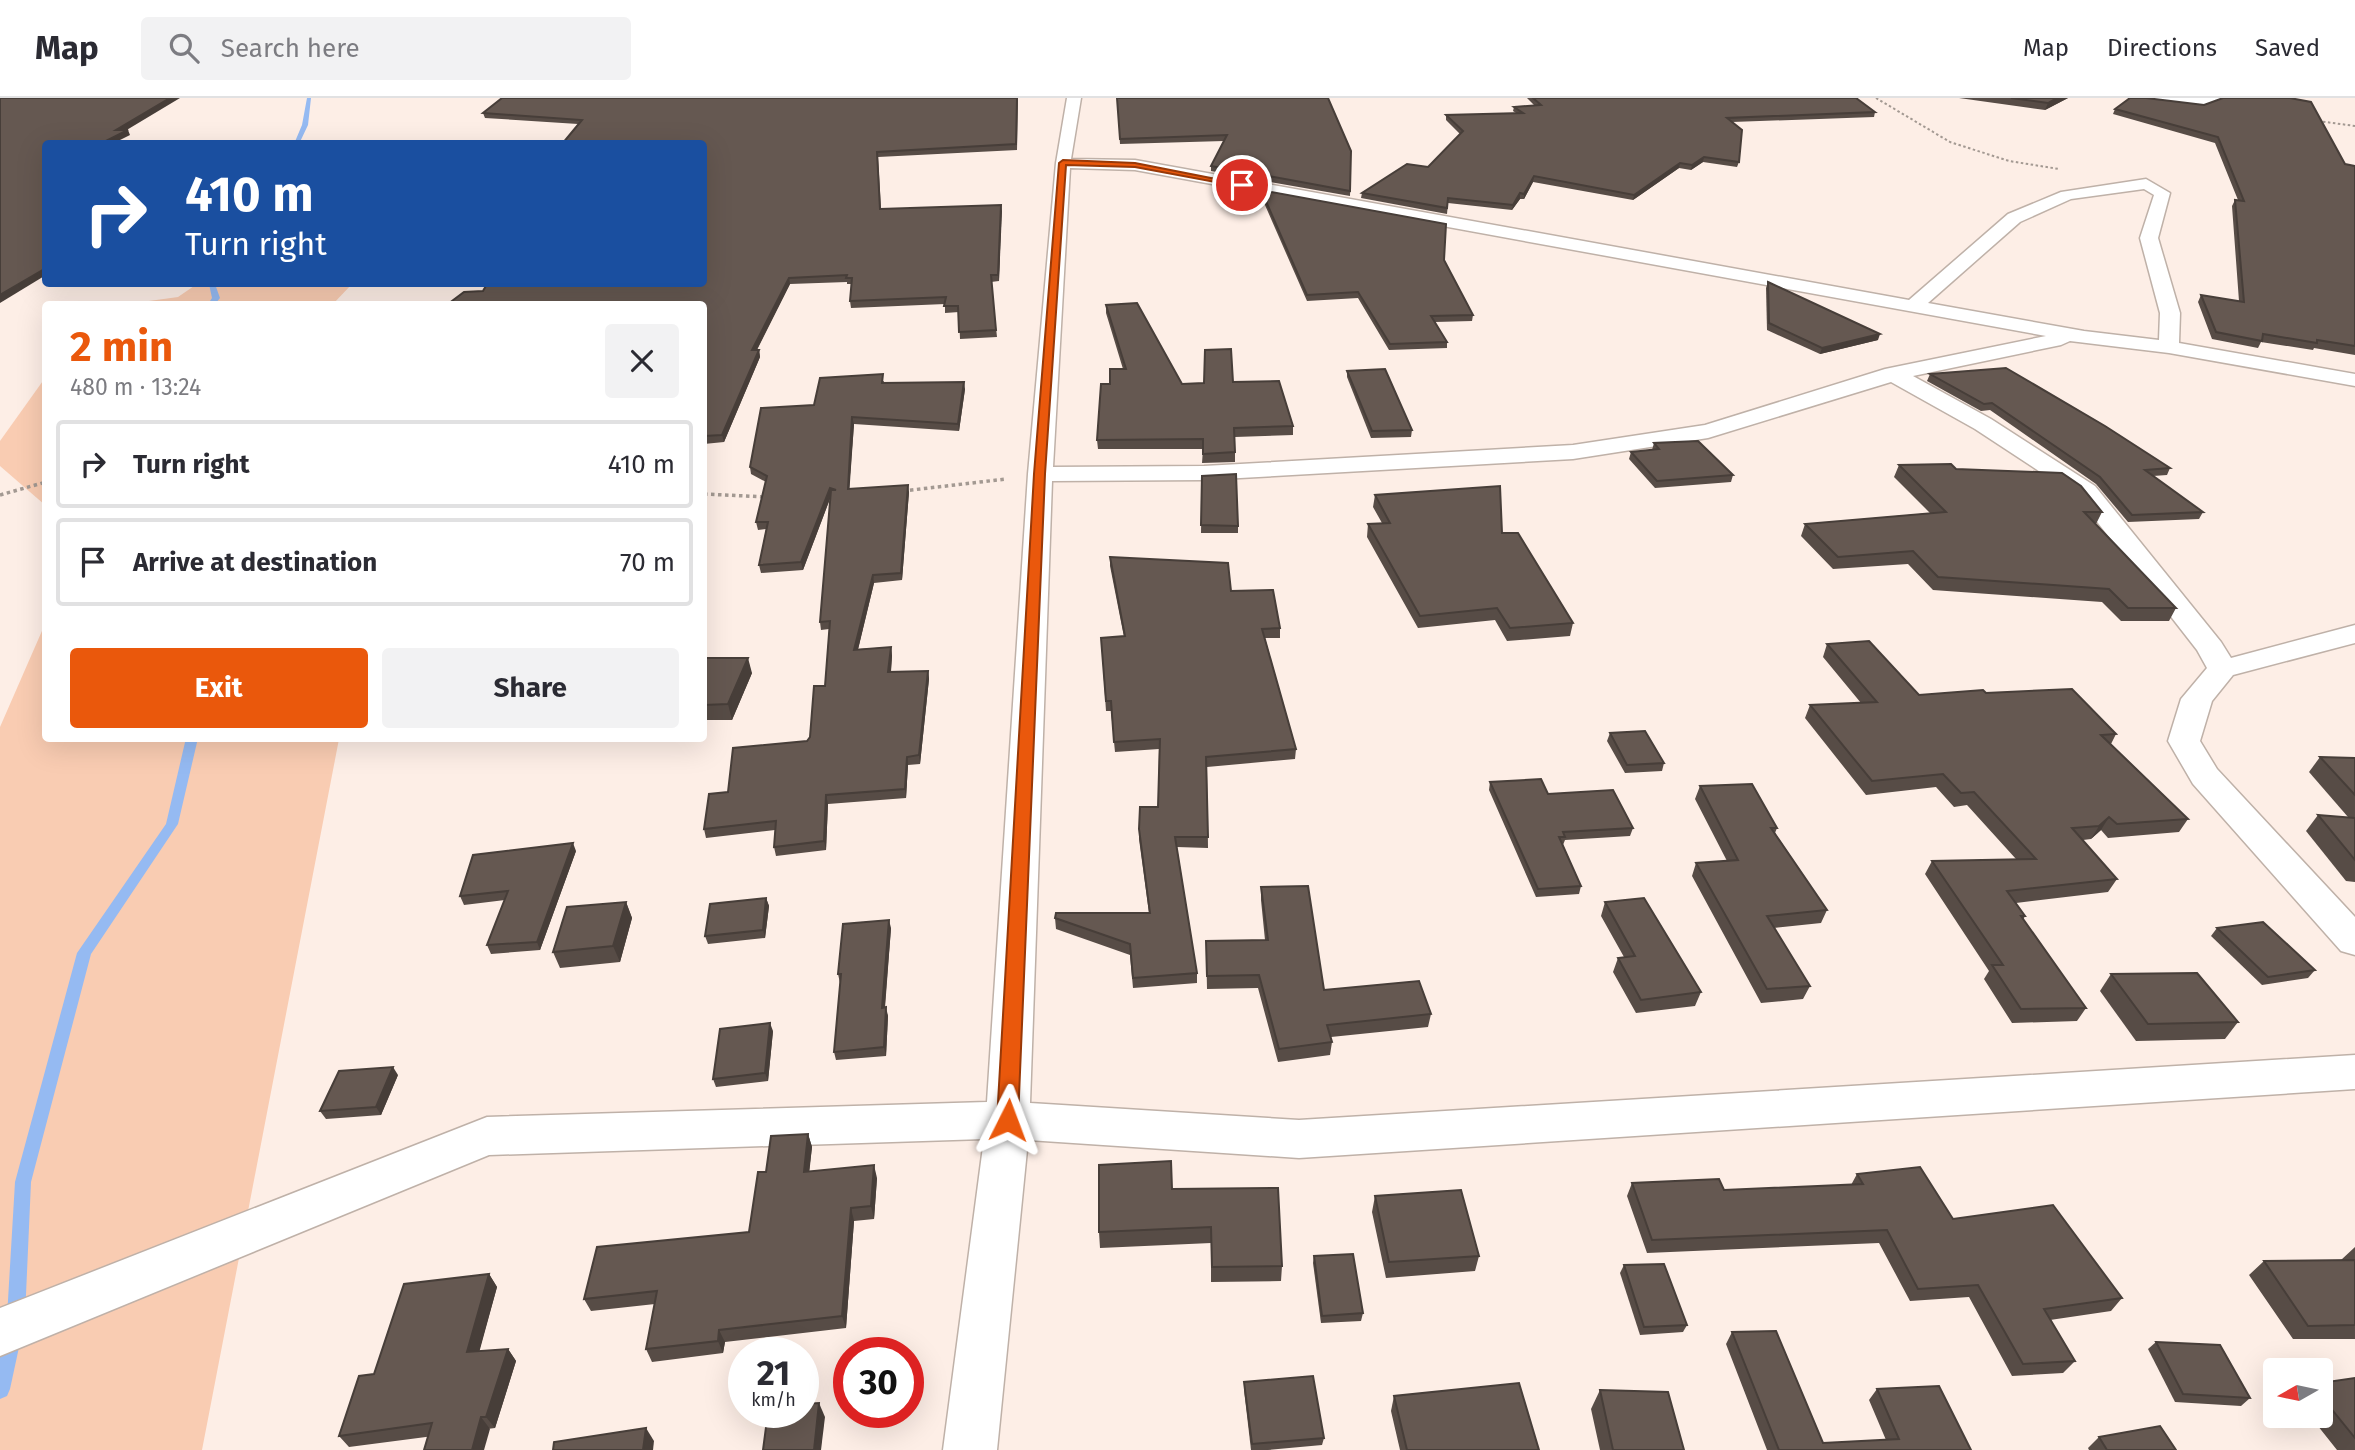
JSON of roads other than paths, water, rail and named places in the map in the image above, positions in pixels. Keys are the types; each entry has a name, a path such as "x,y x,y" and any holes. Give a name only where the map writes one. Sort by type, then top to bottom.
{"street":[{"path":"970,1450 1008,1120 1040,474 1063,163 1074,98"},
{"path":"2146,98 2202,104 2222,98"},
{"path":"1063,163 1135,165 2084,337 2169,347 2355,380"},
{"path":"1913,306 2014,218 2067,195 2146,184 2162,193 2149,238 2170,313 2169,347"},
{"path":"1040,474 1205,473 1573,452 1708,431 1893,374 2046,341 2084,337"},
{"path":"1893,374 1983,424 2086,491 2211,648 2222,669"},
{"path":"2355,634 2222,669 2197,699 2185,741 2205,776 2355,941"},
{"path":"0,1332 486,1136 1008,1120 1299,1139 2355,1072"}],"waterway":[{"path":"298,140 305,125 309,98"},
{"path":"213,287 216,298 214,301"},
{"path":"16,1317 23,1182 84,953 172,824 191,742"},
{"path":"0,1389 12,1338"}]}
